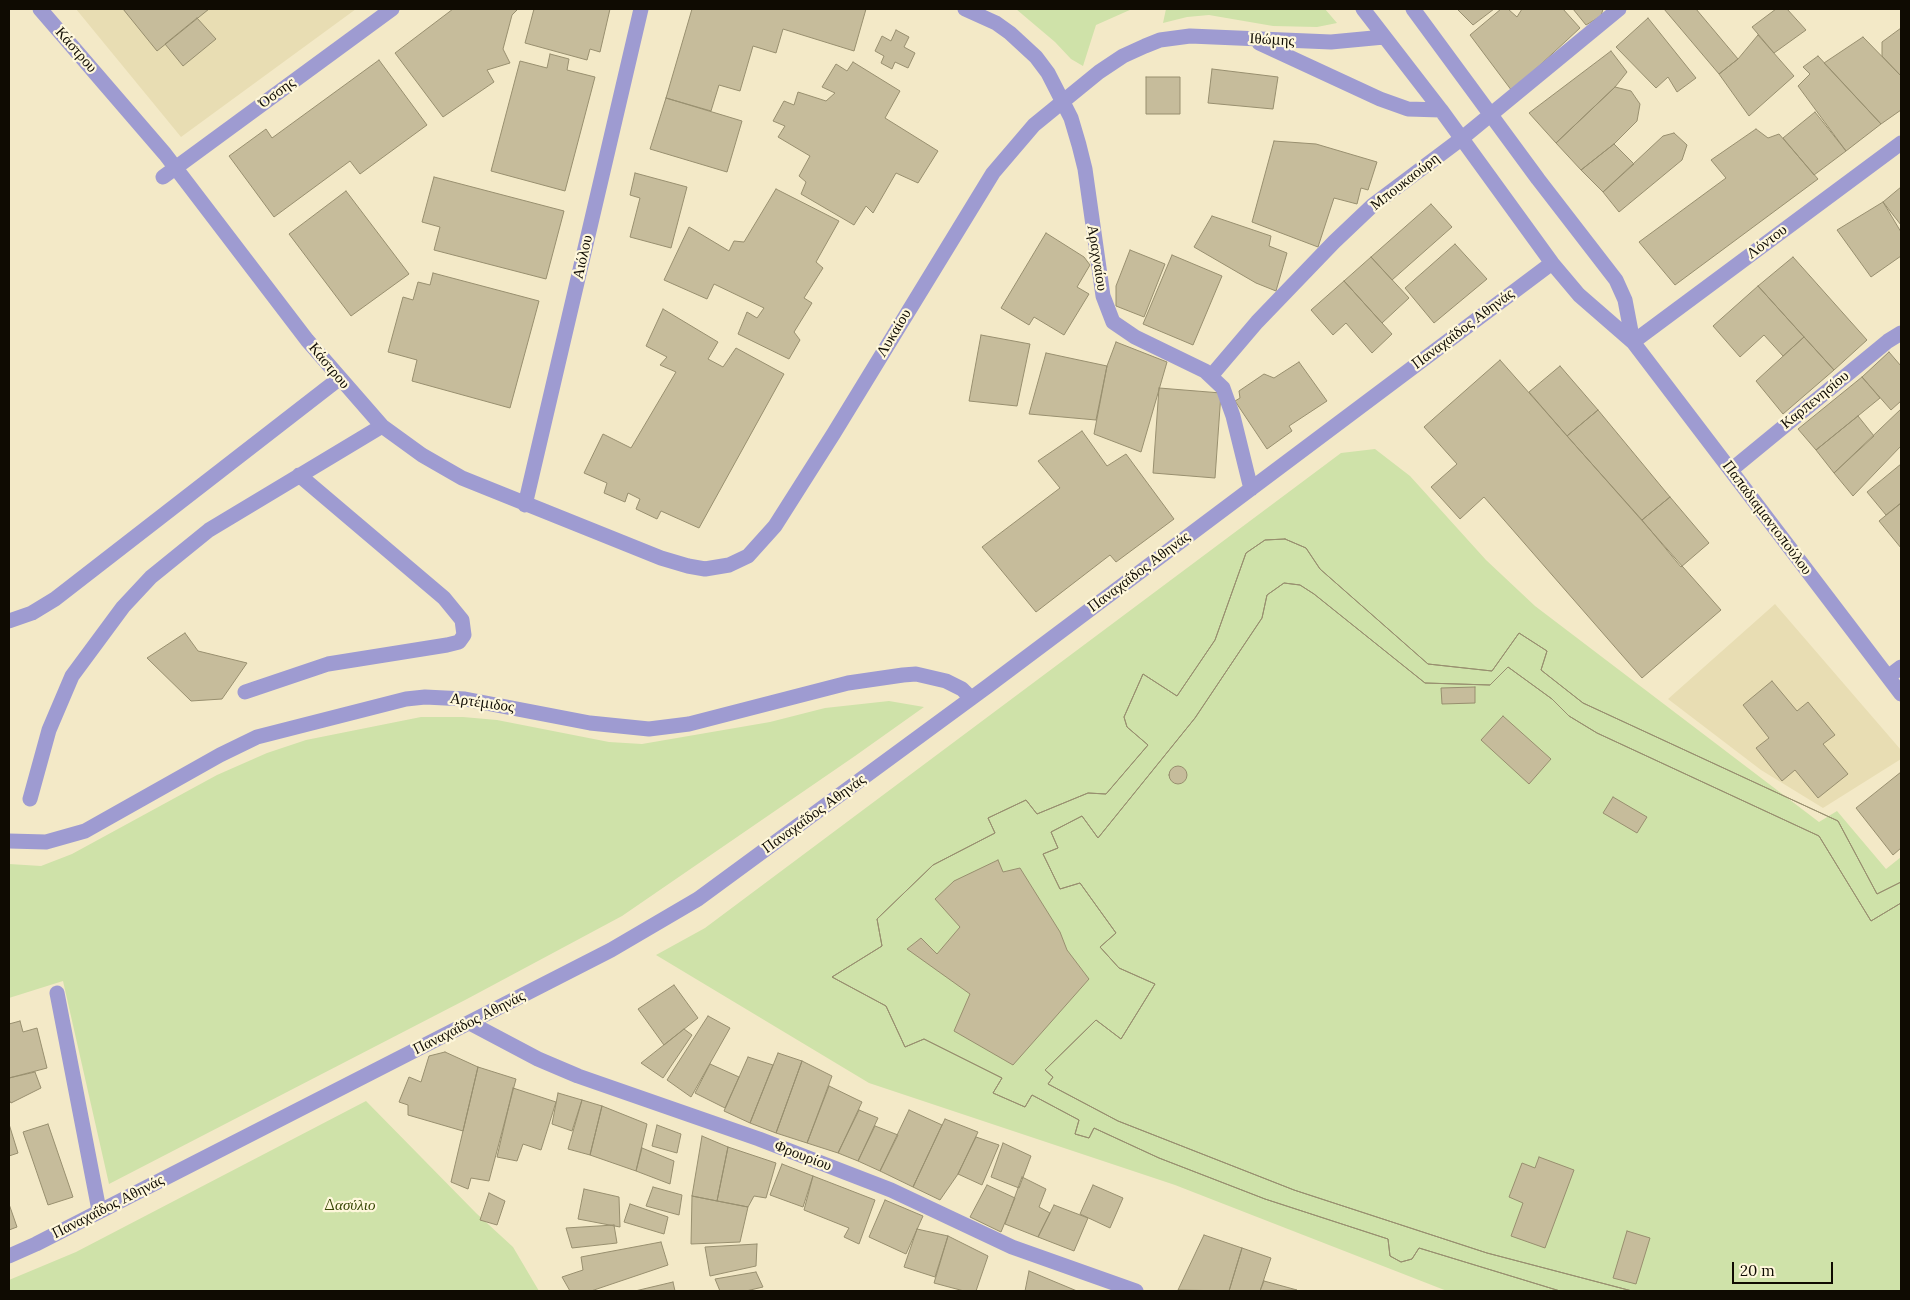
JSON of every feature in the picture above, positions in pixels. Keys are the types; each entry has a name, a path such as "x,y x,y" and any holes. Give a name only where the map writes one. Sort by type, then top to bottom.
{"street":[{"name":"Κάστρου","path":"40,9 176,167 307,340 382,426 436,464 462,478 525,505 688,566 705,568 728,565"},
{"name":"Όσσης","path":"163,177 392,9"},
{"name":"Αιόλου","path":"525,505 641,9"},
{"name":"Αραχναίου","path":"965,9 996,23 1022,42 1048,73 1071,118 1085,169 1103,296 1113,322 1134,337 1195,365 1211,376 1222,388 1229,403 1251,489"},
{"name":"Παπαδιαμαντοπούλου","path":"1363,9 1441,110 1552,263 1579,295 1633,342 1901,694"},
{"path":"1413,9 1616,280 1626,300 1633,342"},
{"name":"Μπουκαούρη","path":"1211,376 1257,322 1334,242 1373,205 1462,139 1620,9"},
{"name":"Ιθώμης","path":"1062,101 1123,56 1160,40 1205,35 1331,42 1384,36"},
{"path":"1248,38 1380,99 1408,109 1441,110"},
{"name":"Λυκαίου","path":"728,565 748,556 758,546 796,495 993,173 1014,146 1062,101"},
{"name":"Λόντου","path":"1633,342 1901,143"},
{"name":"Παναχαΐδος Αθηνάς","path":"9,1256 36,1244 611,950 698,899 971,698 1552,263"},
{"name":"Καρπενησίου","path":"1731,470 1888,340 1901,332"},
{"path":"9,621 32,613 55,598 340,378"},
{"path":"30,799 49,730 68,685 92,647 123,606 151,577 209,530 382,426"},
{"path":"245,692 328,664 455,644 464,635 462,620 444,598 299,475"},
{"path":"1888,677 1901,667"},
{"name":"Αρτέμιδος","path":"9,842 46,842 85,831 220,755 257,737 406,699 465,699 600,725 649,729 689,724 848,683 903,674 916,674 946,680 962,689 971,698"},
{"path":"57,993 100,1210"},
{"name":"Φρουρίου","path":"470,1023 571,1073 759,1139 891,1190 1012,1247 1136,1291"}],"shaded area":[{"path":"76,9 356,9 181,137"},
{"path":"1775,604 1901,750 1901,759 1823,808 1761,770 1668,699"}],"green space":[{"path":"1016,9 1132,9 1096,25 1083,66 1071,59 1055,42"},
{"path":"1166,9 1325,9 1337,23 1317,27 1273,26 1209,15 1187,17 1163,23"},
{"path":"1375,449 1410,476 1486,560 1535,606 1819,822 1837,811 1886,869 1901,857 1901,1291 1447,1291 1175,1185 869,1083 656,955 705,928 1341,453"},
{"path":"889,701 924,707 622,916 467,999 109,1184 63,981 9,998 9,864 41,866 72,854 217,775 267,753 306,740 421,717 463,717 497,720 609,742 642,744 770,722 825,708"},
{"name":"Δασύλιο","path":"366,1101 476,1213 513,1247 539,1291 9,1291 9,1280 76,1252"}],"building":[{"path":"123,9 209,9 157,51"},
{"path":"453,9 518,9 512,15 503,49 510,63 487,70 494,82 443,117 395,53"},
{"path":"534,9 610,9 600,52 590,49 587,60 525,43"},
{"path":"692,9 866,9 854,51 783,29 776,53 753,46 740,91 719,85 711,111 666,98"},
{"path":"1457,9 1494,9 1473,25"},
{"path":"1501,9 1508,9 1517,17 1522,9 1563,9 1580,28 1512,91 1470,35"},
{"path":"1573,9 1603,9 1601,16 1586,25"},
{"path":"1664,9 1696,9 1738,59 1719,74"},
{"path":"1776,9 1787,9 1806,30 1774,53 1752,27"},
{"path":"197,18 216,39 183,66 165,44"},
{"path":"1648,18 1696,78 1677,92 1668,77 1656,88 1616,47"},
{"path":"1901,28 1901,76 1882,56 1882,42"},
{"path":"896,30 909,37 904,47 915,53 908,68 895,62 892,69 881,63 884,56 875,51 882,36 891,41"},
{"path":"1758,35 1794,76 1749,116 1719,74 1738,59"},
{"path":"1863,37 1901,76 1901,110 1881,124 1824,63"},
{"path":"1611,51 1627,72 1615,87 1556,143 1529,113"},
{"path":"550,54 569,59 567,70 595,77 565,191 491,171 520,61 547,68"},
{"path":"1818,56 1881,124 1846,151 1798,86 1810,74 1803,67"},
{"path":"379,60 427,125 360,174 350,161 274,217 229,156 266,129 272,138"},
{"path":"853,62 900,91 885,118 938,151 918,183 896,173 873,213 866,206 854,225 801,194 806,182 799,176 810,156 778,137 785,126 773,121 784,101 794,105 798,92 826,101 835,93 822,87 836,64 847,71"},
{"path":"1212,69 1278,77 1273,109 1208,103"},
{"path":"1146,77 1180,77 1180,114 1146,114"},
{"path":"1615,87 1631,91 1640,104 1637,121 1614,144 1581,170 1556,143"},
{"path":"666,98 742,121 727,172 650,149"},
{"path":"1815,112 1846,151 1814,175 1783,138"},
{"path":"1756,129 1768,138 1779,134 1818,179 1675,285 1639,242 1726,178 1711,160"},
{"path":"1674,133 1687,145 1682,160 1619,212 1603,192 1663,136"},
{"path":"1274,141 1316,144 1377,162 1368,190 1361,188 1357,204 1334,198 1318,247 1252,222"},
{"path":"1614,144 1634,164 1603,192 1581,170"},
{"path":"635,173 687,187 671,248 630,237 640,198 630,195"},
{"path":"434,177 564,211 546,279 434,250 440,227 422,222"},
{"path":"1901,187 1901,225 1883,202"},
{"path":"776,189 839,221 816,262 823,268 804,298 812,303 794,332 800,340 789,359 738,334 747,312 757,318 764,308 714,284 707,299 664,280 689,227 729,251 734,241 744,242"},
{"path":"346,191 409,274 351,316 289,234"},
{"path":"1883,202 1901,232 1901,256 1871,277 1837,230"},
{"path":"1431,204 1452,227 1392,280 1371,257"},
{"path":"1212,216 1271,236 1269,246 1287,253 1276,291 1256,283 1194,247"},
{"path":"1046,233 1084,257 1090,265 1077,287 1089,294 1064,335 1034,317 1029,325 1001,308"},
{"path":"1455,244 1487,279 1434,323 1405,288"},
{"path":"1130,250 1165,264 1144,317 1116,306 1116,286"},
{"path":"1172,255 1222,276 1193,345 1143,324"},
{"path":"1371,257 1409,298 1382,323 1344,281"},
{"path":"1793,257 1867,340 1834,370 1758,286"},
{"path":"433,273 539,301 510,408 412,381 417,360 388,352 403,297 413,300 418,282 430,285"},
{"path":"1344,281 1392,334 1372,353 1346,323 1333,335 1311,310"},
{"path":"1758,286 1804,337 1783,356 1764,335 1740,357 1713,326"},
{"path":"663,309 718,342 708,359 723,367 736,348 784,374 699,528 661,511 657,519 636,509 640,499 628,493 625,502 604,493 607,483 584,473 603,434 631,448 676,372 660,365 667,357 646,346"},
{"path":"981,335 1030,344 1017,406 969,401"},
{"path":"1804,337 1834,370 1783,414 1756,381"},
{"path":"1116,342 1167,362 1141,452 1094,434 1107,366"},
{"path":"1889,352 1901,366 1901,401 1891,410 1862,377"},
{"path":"1046,353 1107,366 1096,420 1029,414"},
{"path":"1500,360 1721,610 1642,678 1484,497 1460,519 1431,487 1457,464 1424,427"},
{"path":"1299,362 1327,401 1289,426 1292,431 1267,449 1235,401 1240,398 1239,391 1264,374 1274,378"},
{"path":"1560,366 1598,410 1567,436 1529,392"},
{"path":"1862,377 1880,398 1816,450 1798,429"},
{"path":"1159,388 1221,393 1215,478 1153,473"},
{"path":"1901,409 1901,446 1853,496 1834,473"},
{"path":"1598,410 1670,497 1642,520 1567,436"},
{"path":"1858,416 1874,436 1834,473 1816,450"},
{"path":"1082,431 1107,466 1126,454 1174,519 1116,562 1110,555 1036,612 982,547 1060,488 1038,461"},
{"path":"1901,464 1901,503 1886,515 1867,492"},
{"path":"1670,497 1709,543 1681,567 1642,520"},
{"path":"1901,503 1901,548 1879,521"},
{"path":"1285,539 1306,548 1320,569 1428,664 1492,671 1519,633 1547,651 1541,670 1583,703 1838,821 1877,894 1901,882 1901,903 1871,921 1819,836 1597,733 1569,716 1552,699 1508,667 1490,685 1425,683 1314,594 1300,585 1284,583 1267,595 1262,618 1195,718 1098,838 1082,816 1051,832 1058,848 1043,854 1060,889 1080,883 1116,933 1100,947 1119,968 1155,984 1121,1039 1096,1020 1045,1070 1053,1077 1048,1084 1118,1121 1294,1190 1487,1253 1632,1291 1560,1291 1419,1248 1412,1259 1401,1262 1390,1256 1388,1239 1265,1199 1159,1158 1094,1128 1089,1138 1075,1134 1079,1120 1032,1095 1025,1107 993,1093 1002,1078 924,1039 905,1047 886,1006 832,977 882,946 877,919 933,865 995,833 988,818 1026,800 1037,814 1088,793 1106,794 1148,745 1127,727 1124,717 1143,674 1177,696 1215,640 1246,553 1265,540","holes":["998,860 1003,872 1020,868 1060,932 1067,950 1089,979 1013,1065 954,1031 970,994 907,949 921,938 937,954 960,927 935,899 954,881"]},
{"path":"1285,539 1306,548 1320,569 1428,664 1492,671 1519,633 1547,651 1541,670 1583,703 1838,821 1877,894 1901,882 1901,903 1871,921 1819,836 1597,733 1569,716 1552,699 1508,667 1490,685 1425,683 1314,594 1300,585 1284,583 1267,595 1262,618 1195,718 1098,838 1082,816 1051,832 1058,848 1043,854 1060,889 1080,883 1116,933 1100,947 1119,968 1155,984 1121,1039 1096,1020 1045,1070 1053,1077 1048,1084 1118,1121 1294,1190 1487,1253 1632,1291 1560,1291 1419,1248 1412,1259 1401,1262 1390,1256 1388,1239 1265,1199 1159,1158 1094,1128 1089,1138 1075,1134 1079,1120 1032,1095 1025,1107 993,1093 1002,1078 924,1039 905,1047 886,1006 832,977 882,946 877,919 933,865 995,833 988,818 1026,800 1037,814 1088,793 1106,794 1148,745 1127,727 1124,717 1143,674 1177,696 1215,640 1246,553 1265,540"},
{"path":"185,633 198,651 247,663 222,699 191,701 147,658"},
{"path":"1772,681 1797,711 1808,702 1835,735 1823,744 1848,774 1818,798 1795,770 1782,781 1756,748 1769,738 1743,705"},
{"path":"1475,687 1475,703 1442,704 1441,688"},
{"path":"1503,716 1551,759 1529,784 1481,740"},
{"path":"1174,766 1182,766 1187,771 1185,782 1174,784 1169,779 1169,771"},
{"path":"1901,772 1901,848 1893,855 1856,808"},
{"path":"1613,797 1647,817 1637,833 1603,813"},
{"path":"674,985 698,1018 664,1045 638,1009"},
{"path":"708,1016 730,1028 691,1097 667,1080"},
{"path":"20,1021 23,1032 37,1028 47,1068 9,1078 9,1024"},
{"path":"684,1029 692,1035 663,1078 641,1063"},
{"path":"445,1052 478,1067 463,1131 408,1115 408,1105 399,1102 409,1077 421,1082 429,1056"},
{"path":"778,1053 802,1061 776,1133 750,1123"},
{"path":"748,1057 773,1065 750,1123 724,1111"},
{"path":"802,1061 832,1076 807,1143 776,1133"},
{"path":"710,1064 739,1077 725,1108 695,1093"},
{"path":"478,1067 516,1079 489,1181 471,1178 468,1189 451,1182"},
{"path":"35,1072 41,1088 11,1103 9,1100 9,1078"},
{"path":"829,1086 862,1102 838,1153 807,1143"},
{"path":"513,1088 556,1102 541,1150 523,1144 517,1161 497,1157"},
{"path":"558,1093 582,1100 572,1131 552,1124"},
{"path":"582,1100 602,1106 590,1155 568,1149"},
{"path":"602,1106 647,1124 636,1171 590,1155"},
{"path":"859,1110 878,1118 858,1161 838,1153"},
{"path":"909,1110 942,1125 913,1187 880,1171"},
{"path":"945,1119 978,1132 958,1174 940,1200 913,1187"},
{"path":"9,1124 18,1153 9,1156"},
{"path":"48,1124 73,1197 48,1205 23,1132"},
{"path":"657,1125 681,1134 677,1153 652,1146"},
{"path":"875,1126 898,1135 880,1171 858,1161"},
{"path":"702,1136 728,1147 717,1201 692,1196"},
{"path":"976,1137 999,1145 982,1185 958,1174"},
{"path":"1003,1143 1031,1156 1019,1188 991,1177"},
{"path":"728,1147 776,1163 766,1198 754,1196 748,1207 717,1201"},
{"path":"642,1148 674,1161 670,1184 636,1171"},
{"path":"1539,1157 1574,1170 1545,1248 1511,1236 1523,1203 1509,1197 1522,1163 1535,1168"},
{"path":"782,1164 813,1176 803,1207 770,1195"},
{"path":"813,1176 875,1200 859,1244 844,1237 849,1228 804,1210"},
{"path":"1022,1177 1046,1189 1039,1207 1050,1213 1038,1237 1005,1224"},
{"path":"987,1185 1015,1198 1001,1232 970,1217"},
{"path":"1093,1185 1123,1198 1110,1228 1080,1214"},
{"path":"653,1187 682,1195 679,1215 646,1206"},
{"path":"584,1189 619,1197 620,1227 578,1219"},
{"path":"489,1193 505,1201 497,1225 480,1220"},
{"path":"692,1196 748,1207 740,1242 691,1244"},
{"path":"885,1200 923,1216 906,1254 869,1237"},
{"path":"9,1204 17,1227 9,1230"},
{"path":"630,1204 668,1217 664,1234 624,1222"},
{"path":"1054,1205 1088,1218 1074,1251 1038,1237"},
{"path":"614,1225 617,1243 572,1248 566,1228"},
{"path":"917,1229 948,1236 935,1277 904,1267"},
{"path":"1627,1231 1650,1238 1636,1284 1613,1278"},
{"path":"1204,1235 1242,1248 1229,1291 1178,1290"},
{"path":"948,1236 988,1256 976,1291 964,1291 934,1283"},
{"path":"661,1242 668,1265 591,1291 570,1291 562,1277 583,1270 581,1257"},
{"path":"757,1244 756,1266 710,1276 705,1247"},
{"path":"1242,1248 1271,1258 1260,1291 1229,1291"},
{"path":"1029,1271 1077,1291 1025,1291"},
{"path":"756,1272 763,1287 746,1291 720,1291 715,1279"},
{"path":"1264,1281 1297,1290 1260,1291"},
{"path":"673,1282 675,1291 635,1291"}]}
